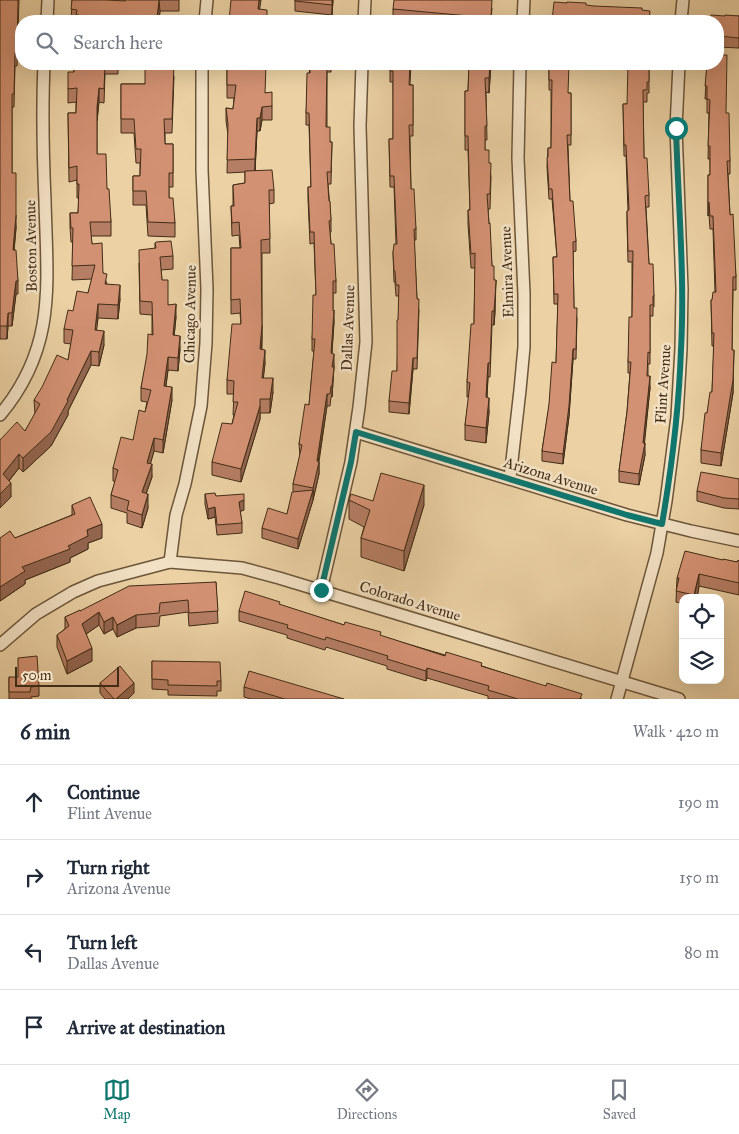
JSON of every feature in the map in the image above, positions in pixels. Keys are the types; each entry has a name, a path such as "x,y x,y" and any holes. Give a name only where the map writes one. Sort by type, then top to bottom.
{"street":[{"path":"47,15 48,0"},
{"path":"206,15 207,0"},
{"path":"364,15 365,0"},
{"path":"523,15 524,0"},
{"path":"682,15 683,0"},
{"name":"Boston Avenue","path":"0,416 21,386 35,356 41,336 47,302 44,70"},
{"name":"Chicago Avenue","path":"170,562 176,515 195,442 201,406 206,344 207,289 202,170 202,70"},
{"name":"Dallas Avenue","path":"321,590 351,462 366,342 361,163 362,70"},
{"name":"Elmira Avenue","path":"510,478 524,347 524,294 518,158 520,70"},
{"name":"Flint Avenue","path":"617,699 657,553 677,416 682,349 682,289 676,128 679,70"},
{"name":"Arizona Avenue","path":"356,432 627,515 739,541"},
{"name":"Colorado Avenue","path":"0,645 36,614 73,592 111,577 170,562 242,568 321,590 679,699"}],"building":[{"path":"0,0 18,0 18,15 15,15 14,94 12,94 12,173 16,173 16,215 13,250 16,250 18,281 16,281 12,313 8,313 7,326 0,326"},
{"path":"72,0 159,0 157,15 76,15 77,10 71,9"},
{"path":"231,0 259,0 258,9 267,10 267,15 230,15"},
{"path":"332,0 332,5 295,1"},
{"path":"394,0 492,0 491,15 458,15 393,9"},
{"path":"554,2 642,8 642,10 650,11 650,15 553,15"},
{"path":"725,15 739,16 739,38 724,37"},
{"path":"724,55 727,55 726,113 729,113 730,161 727,161 730,215 733,214 736,277 733,277 733,380 721,453 701,450 705,413 707,413 710,392 712,392 714,333 712,333 711,300 713,292 716,292 713,216 710,216 708,203 710,100 707,99 707,86 705,86 706,70 724,70"},
{"path":"74,70 105,70 104,89 99,88 97,107 97,154 106,154 107,189 109,189 111,222 90,222 92,244 102,243 103,273 107,274 105,284 120,285 118,305 98,304 95,330 104,331 99,352 91,351 68,401 51,432 23,458 19,454 3,474 11,483 0,494 0,440 17,422 25,431 40,404 34,400 57,355 68,360 73,330 64,329 68,310 73,311 77,291 88,293 95,265 72,266 73,228 71,228 70,213 78,213 79,184 77,184 77,166 69,168 68,113 76,113 77,88 68,89 68,72 74,72"},
{"path":"145,70 174,70 172,119 164,119 165,144 173,144 173,173 169,173 169,198 173,198 175,223 148,222 146,191 133,191 133,176 140,176 141,149 136,149 134,119 121,119 121,84 145,84"},
{"path":"227,70 266,70 265,93 272,92 272,106 262,107 260,118 257,118 255,159 227,160 228,124 226,108 233,109 236,85 227,85"},
{"path":"310,70 327,70 326,127 330,127 330,142 332,142 331,172 327,172 331,220 329,221 331,244 334,244 336,281 333,281 334,310 331,353 334,354 332,367 334,367 332,386 330,394 327,394 317,461 319,462 313,488 293,484 302,445 299,444 305,404 309,405 315,339 312,339 313,295 316,295 314,232 310,232 308,187 311,187 309,113 306,113 307,73 310,73"},
{"path":"410,70 409,85 413,85 413,125 409,125 411,189 414,189 416,229 414,229 417,299 419,299 417,358 413,358 409,403 389,401 392,371 397,371 399,285 396,285 393,252 394,244 397,244 394,176 390,176 389,139 393,139 393,71 390,71"},
{"path":"469,70 490,70 489,78 485,78 487,126 485,126 485,150 489,150 489,163 491,163 490,194 487,194 492,266 494,266 494,280 496,280 494,311 492,311 490,363 488,363 486,397 489,398 486,428 465,425 470,383 467,382 471,324 474,324 475,253 471,254 468,210 470,210 468,136 465,136 465,91 468,91"},
{"path":"549,70 569,70 568,93 571,93 571,135 567,135 570,201 573,201 576,241 573,242 574,308 577,308 576,349 573,349 563,454 542,451 549,404 552,362 556,363 558,294 554,294 553,257 557,257 552,189 549,189 547,157 548,148 551,148 552,80 549,80"},
{"path":"628,70 649,70 647,90 643,90 644,158 647,158 649,195 645,196 649,264 653,264 654,296 653,305 650,305 650,353 648,352 647,376 650,376 643,443 645,443 639,474 619,471 627,412 631,362 628,362 629,317 632,317 633,251 628,251 627,211 629,210 623,104 627,104"},
{"path":"272,170 274,190 269,190 270,239 261,240 262,325 260,349 265,350 262,378 273,378 270,399 260,399 260,406 241,469 212,462 222,423 232,424 238,402 233,402 234,381 227,380 232,324 241,324 240,299 231,300 231,248 241,248 239,222 232,223 231,206 234,206 233,185 245,183 245,171"},
{"path":"171,241 173,256 160,257 162,280 168,280 168,305 176,304 173,335 180,336 178,358 168,357 164,386 172,387 163,440 154,438 147,463 152,464 142,492 148,494 142,515 127,510 129,501 111,495 118,470 113,468 121,437 133,440 139,410 145,412 151,390 141,388 147,354 148,334 153,335 152,302 140,301 139,250 156,248 156,242"},
{"path":"701,472 739,479 739,499 724,498 697,491"},
{"path":"381,473 424,485 404,551 361,538 370,510 349,500 351,494 373,501"},
{"path":"313,490 298,539 262,528 268,508 287,514 292,492"},
{"path":"215,493 216,496 244,494 244,500 239,502 242,523 217,525 215,507 208,509 205,494"},
{"path":"90,497 102,524 87,530 88,536 68,546 70,549 22,567 25,571 0,587 0,538 10,531 15,538 75,514 72,505"},
{"path":"685,551 723,560 739,561 739,583 699,574 694,594 690,594 676,591 679,578 677,578"},
{"path":"216,582 218,611 189,613 188,600 160,603 159,613 136,615 117,625 113,617 104,622 99,612 82,624 92,648 67,661 57,635 69,626 65,617 129,586"},
{"path":"245,591 344,625 345,622 381,632 380,635 445,656 446,652 482,663 481,666 546,686 547,683 582,694 580,699 518,699 488,690 489,686 427,668 426,671 387,659 388,656 326,637 325,640 287,628 288,625 239,611"},
{"path":"37,656 39,686 31,687 30,692 9,692 9,677 18,677 18,658"},
{"path":"152,661 220,662 221,681 217,681 217,686 168,685 168,680 152,679"},
{"path":"120,666 134,683 114,699 100,683"},
{"path":"249,671 344,699 285,699 244,687"}],"route":[{"path":"321,590 351,462 356,432 662,524 677,416 682,349 682,289 676,128"}]}
